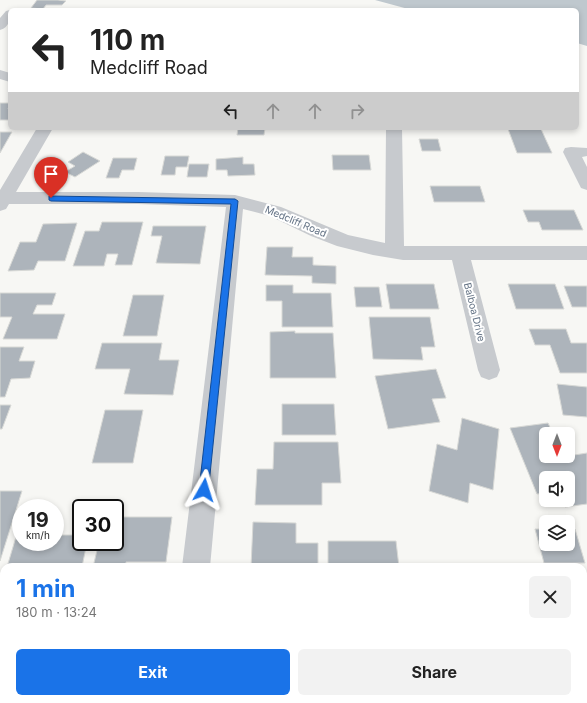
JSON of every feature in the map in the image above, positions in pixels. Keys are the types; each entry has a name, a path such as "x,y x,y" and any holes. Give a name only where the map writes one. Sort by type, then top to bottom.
{"street":[{"path":"0,26 8,17"},
{"path":"2,201 44,130"},
{"path":"394,130 394,251"},
{"path":"582,152 571,152 587,184"},
{"name":"Medcliff Road","path":"2,201 161,199 235,201 275,211 344,241 373,248 394,251 460,253 587,253"},
{"path":"196,563 235,201"},
{"name":"Balboa Drive","path":"460,253 489,370"}],"shaded area":[{"path":"375,0 587,0 587,46 579,44 579,8 405,8"}],"building":[{"path":"37,0 66,1 62,5 46,5 44,8 31,8"},
{"path":"0,103 8,103 8,120 0,120"},
{"path":"238,130 265,130 264,135 237,135"},
{"path":"508,130 541,130 552,153 517,153"},
{"path":"0,132 12,132 0,153"},
{"path":"419,139 438,139 441,151 422,151"},
{"path":"83,152 100,161 75,177 65,172 75,166 68,162"},
{"path":"332,155 369,155 371,170 333,170"},
{"path":"165,156 189,156 187,167 176,167 175,175 161,175"},
{"path":"243,157 243,164 254,164 255,175 228,176 227,170 216,170 216,159"},
{"path":"113,158 137,158 134,170 122,170 119,178 106,178"},
{"path":"189,164 209,164 207,177 187,177"},
{"path":"430,186 480,186 485,202 434,202"},
{"path":"523,210 574,210 583,230 542,230 539,222 528,222"},
{"path":"102,222 143,222 132,265 115,265 118,254 107,254 104,266 73,266 85,231 99,231"},
{"path":"77,223 65,261 38,261 34,270 8,271 20,242 36,242 43,224"},
{"path":"153,226 206,226 200,264 156,263 162,236 151,236"},
{"path":"267,247 293,247 292,257 313,257 313,265 336,266 336,284 312,283 312,276 265,275"},
{"path":"386,284 434,284 439,309 390,309"},
{"path":"508,284 555,284 564,309 516,309"},
{"path":"266,285 293,285 293,293 331,293 333,327 282,327 282,301 266,301"},
{"path":"564,286 587,286 587,307 572,307"},
{"path":"354,287 379,287 382,307 356,307"},
{"path":"0,293 56,293 52,305 37,305 33,314 65,314 57,339 3,339 12,317 0,317"},
{"path":"133,295 164,295 157,336 123,336"},
{"path":"369,317 430,317 435,347 421,347 423,360 373,359"},
{"path":"529,329 566,329 571,343 587,343 587,373 560,373 550,345 535,345"},
{"path":"295,331 295,333 333,333 336,378 270,378 270,332"},
{"path":"102,343 162,343 159,360 179,360 173,395 124,394 130,369 95,369"},
{"path":"0,347 24,347 19,361 35,361 30,378 11,379 5,397 0,397"},
{"path":"436,369 446,398 432,399 440,422 388,429 375,376"},
{"path":"557,384 587,387 587,417 563,415"},
{"path":"282,404 334,404 336,435 282,435"},
{"path":"0,405 11,405 2,429 0,429"},
{"path":"105,410 143,410 133,463 92,463"},
{"path":"462,418 499,429 493,490 470,483 468,503 429,491 437,444 457,450"},
{"path":"548,423 550,427 539,427 539,463 575,463 575,455 587,453 587,504 575,506 575,471 539,471 539,494 537,494 510,428"},
{"path":"274,442 338,442 341,483 322,483 322,505 255,505 257,469 273,469"},
{"path":"0,491 22,491 19,499 12,499 12,523 0,561"},
{"path":"124,517 172,517 166,562 94,563 97,551 124,551"},
{"path":"253,522 296,523 296,543 318,543 318,563 251,563"},
{"path":"535,529 539,529 539,544"},
{"path":"575,529 585,563 544,563 541,551 575,551"},
{"path":"64,535 72,535 72,551 85,551 83,563 8,563 12,550 64,551"},
{"path":"328,541 396,541 399,563 328,563"}],"route":[{"path":"51,198 138,198 235,201 204,490"}]}
